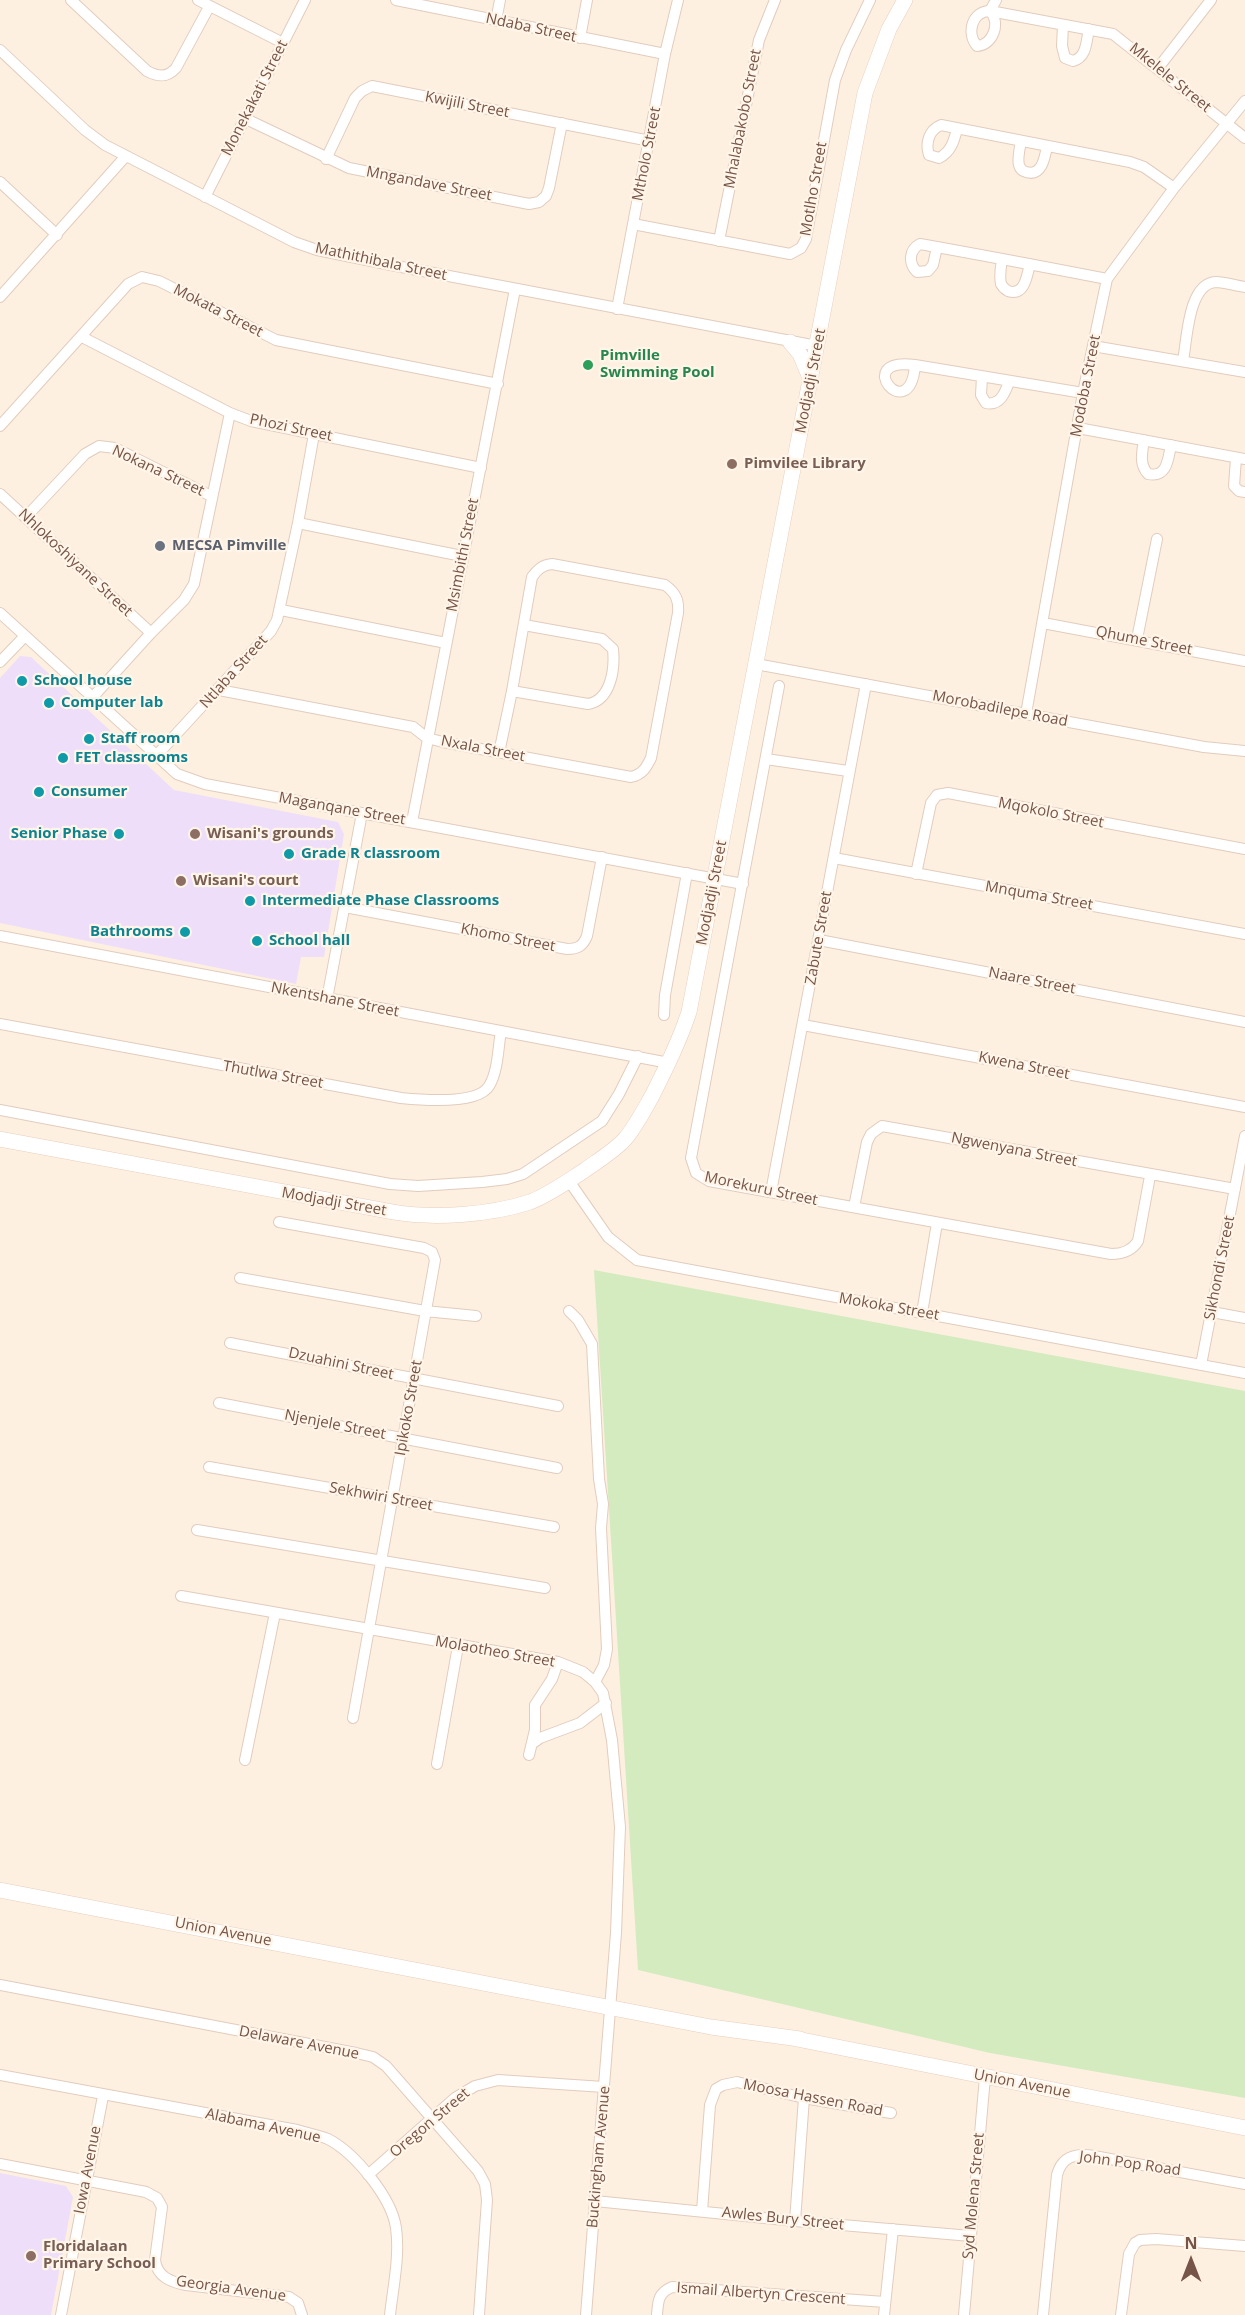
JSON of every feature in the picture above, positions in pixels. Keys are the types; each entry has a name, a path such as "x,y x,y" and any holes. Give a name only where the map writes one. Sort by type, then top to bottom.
{"street":[{"path":"71,0 147,71 161,76 169,74 176,68 208,7"},
{"path":"198,0 283,44"},
{"name":"Monekakati Street","path":"205,197 305,0"},
{"name":"Ndaba Street","path":"396,0 665,54"},
{"path":"496,21 500,0"},
{"path":"580,38 587,0"},
{"name":"Mtholo Street","path":"617,309 665,54 678,0"},
{"name":"Motlho Street","path":"633,224 790,254 798,251 804,243 835,80 846,50 870,0"},
{"name":"Modjadji Street","path":"0,1139 405,1214 439,1215 507,1208 531,1202 569,1181 608,1155 627,1137 669,1063 681,1037 688,1012 716,878 866,93 889,29 905,0"},
{"name":"Mkelele Street","path":"996,0 990,10 1107,32 1118,37 1245,138"},
{"path":"1158,68 1211,0"},
{"name":"Mhalabakobo Street","path":"719,241 759,40 771,1"},
{"path":"1063,25 1063,52 1065,58 1073,61 1084,53 1089,29"},
{"name":"Mathithibala Street","path":"0,50 105,146 294,242 317,250 817,346"},
{"name":"Kwijili Street","path":"326,159 355,98 362,90 370,86 650,141"},
{"name":"Modoba Street","path":"1026,714 1083,393 1107,279 1174,188 1245,101"},
{"name":"Mngandave Street","path":"246,119 349,168 529,204 539,202 546,196 562,123"},
{"path":"957,129 1130,162 1144,167 1174,188"},
{"path":"1022,141 1018,164 1028,173 1040,168 1047,146"},
{"path":"0,297 125,157"},
{"path":"0,182 57,235"},
{"path":"937,247 1107,279"},
{"path":"1002,259 1001,283 1004,288 1011,291 1020,290 1023,287 1029,264"},
{"name":"Mokata Street","path":"0,426 128,284 139,277 159,281 276,340 498,384"},
{"path":"1183,361 1194,299 1203,287 1215,282 1245,287"},
{"name":"Msimbithi Street","path":"412,822 515,289"},
{"name":"Phozi Street","path":"82,337 230,413 251,421 481,468"},
{"path":"790,342 800,354 811,380"},
{"path":"1093,346 1245,372"},
{"path":"915,365 1083,393"},
{"path":"982,377 981,395 986,404 991,404 1001,398 1010,382"},
{"path":"92,698 150,633 184,600 194,584 230,413"},
{"path":"1078,428 1241,458 1234,486 1239,491 1245,492"},
{"name":"Ntlaba Street","path":"156,756 271,631 281,610 314,434"},
{"path":"1144,440 1143,469 1155,476 1162,473 1167,466 1171,445"},
{"name":"Nokana Street","path":"26,517 85,454 99,446 115,448 211,496"},
{"name":"Nhlokoshiyane Street","path":"0,494 150,633"},
{"path":"298,523 462,555"},
{"path":"1137,639 1157,539"},
{"name":"Nxala Street","path":"219,690 413,727 427,738 499,753 631,777 644,771 651,758 678,613 678,601 675,594 665,585 546,565 537,570 532,577 524,625"},
{"path":"281,610 446,643"},
{"name":"Maganqane Street","path":"0,613 177,774 205,784 743,884"},
{"name":"Qhume Street","path":"1043,623 1245,661"},
{"path":"499,753 524,625 602,639 613,650 606,694 598,701 588,704 512,691"},
{"path":"0,662 25,636"},
{"name":"Morobadilepe Road","path":"756,664 1204,747 1245,751"},
{"name":"Zabute Street","path":"771,1192 866,684"},
{"name":"Morekuru Street","path":"779,686 691,1163 697,1175 706,1180 1119,1254 1134,1248 1138,1241 1150,1176"},
{"path":"766,759 848,771"},
{"name":"Mqokolo Street","path":"916,874 932,803 937,795 948,794 1245,849"},
{"path":"327,999 362,813"},
{"name":"Khomo Street","path":"345,907 567,949 576,948 584,944 587,936 602,857"},
{"name":"Mnquma Street","path":"834,858 1245,934"},
{"path":"664,1015 665,995 687,873"},
{"name":"Nkentshane Street","path":"0,936 669,1063"},
{"name":"Naare Street","path":"819,940 1245,1022"},
{"name":"Thutlwa Street","path":"0,1024 400,1098 429,1100 473,1097 486,1090 493,1077 501,1031"},
{"name":"Kwena Street","path":"803,1025 1245,1107"},
{"path":"0,1110 390,1184 418,1186 482,1182 507,1179 523,1174 602,1121 638,1056"},
{"name":"Ngwenyana Street","path":"854,1207 867,1142 871,1134 882,1126 1150,1176 1235,1189"},
{"name":"Sikhondi Street","path":"1202,1365 1245,1136"},
{"name":"Mokoka Street","path":"569,1181 608,1237 637,1260 1245,1373"},
{"name":"Ipikoko Street","path":"279,1222 429,1250 435,1260 352,1718"},
{"path":"922,1313 937,1223"},
{"path":"240,1278 425,1311 476,1316"},
{"path":"569,1311 578,1320 592,1344 599,1479 603,1504 601,1528 607,1649 604,1665 596,1682 606,1703 612,1740 620,1827 611,2002"},
{"path":"1212,1312 1245,1318"},
{"name":"Dzuahini Street","path":"230,1343 558,1406"},
{"name":"Njenjele Street","path":"219,1403 557,1468"},
{"name":"Sekhwiri Street","path":"209,1467 554,1527"},
{"path":"197,1530 545,1588"},
{"name":"Molaotheo Street","path":"181,1596 558,1662 583,1672 596,1682"},
{"path":"244,1760 275,1613"},
{"path":"437,1764 458,1646"},
{"path":"528,1755 533,1743 534,1705 552,1679 558,1662"},
{"path":"533,1743 540,1738 580,1723 606,1703"},
{"name":"Union Avenue","path":"0,1890 446,1976 529,1985 611,2002 682,2012 800,2040 1245,2128"},
{"name":"Delaware Avenue","path":"0,1985 373,2057 391,2070 478,2171 487,2191 479,2315"},
{"name":"Buckingham Avenue","path":"586,2315 611,2002"},
{"name":"Alabama Avenue","path":"0,2075 315,2134 337,2145 368,2175 386,2200 396,2226 397,2238 390,2315"},
{"name":"Syd Molena Street","path":"964,2315 985,2077"},
{"name":"Oregon Street","path":"368,2175 432,2118 465,2091 475,2086 498,2080 604,2087"},
{"name":"Moosa Hassen Road","path":"702,2211 710,2105 716,2090 723,2085 737,2082 804,2098 891,2114"},
{"name":"Iowa Avenue","path":"61,2315 103,2096"},
{"path":"795,2221 804,2098"},
{"name":"John Pop Road","path":"1043,2315 1055,2184 1059,2168 1071,2156 1085,2155 1115,2159 1245,2184"},
{"path":"0,2164 87,2179"},
{"name":"Georgia Avenue","path":"87,2179 146,2192 157,2198 162,2212 156,2266 167,2279 186,2285 289,2297 298,2303 302,2315"},
{"name":"Awles Bury Street","path":"595,2201 970,2236"},
{"path":"884,2315 893,2229"},
{"path":"1121,2315 1129,2253 1135,2243 1140,2240 1156,2239 1245,2247"},
{"name":"Ismail Albertyn Crescent","path":"657,2315 658,2299 661,2294 672,2287 885,2302"}],"shaded area":[{"path":"20,656 31,657 174,790 338,822 344,834 324,957 301,957 296,984 0,923 0,678"},
{"name":"Floridalaan Primary School","path":"0,2173 66,2186 73,2197 51,2315 0,2315"}],"green space":[{"path":"594,1270 1245,1391 1245,2098 990,2053 638,1970"}],"place":[{"name":"Pimville Swimming Pool","path":"588,365"},
{"name":"Pimvilee Library","path":"732,464"},
{"name":"MECSA Pimville","path":"160,546"},
{"name":"School house","path":"22,681"},
{"name":"Computer lab","path":"49,703"},
{"name":"Staff room","path":"89,739"},
{"name":"FET classrooms","path":"63,758"},
{"name":"Consumer","path":"39,792"},
{"name":"Senior Phase","path":"119,834"},
{"name":"Wisani's grounds","path":"195,834"},
{"name":"Grade R classroom","path":"289,854"},
{"name":"Wisani's court","path":"181,881"},
{"name":"Intermediate Phase Classrooms","path":"250,901"},
{"name":"Bathrooms","path":"185,932"},
{"name":"School hall","path":"257,941"},
{"name":"Floridalaan Primary School","path":"31,2256"}]}
